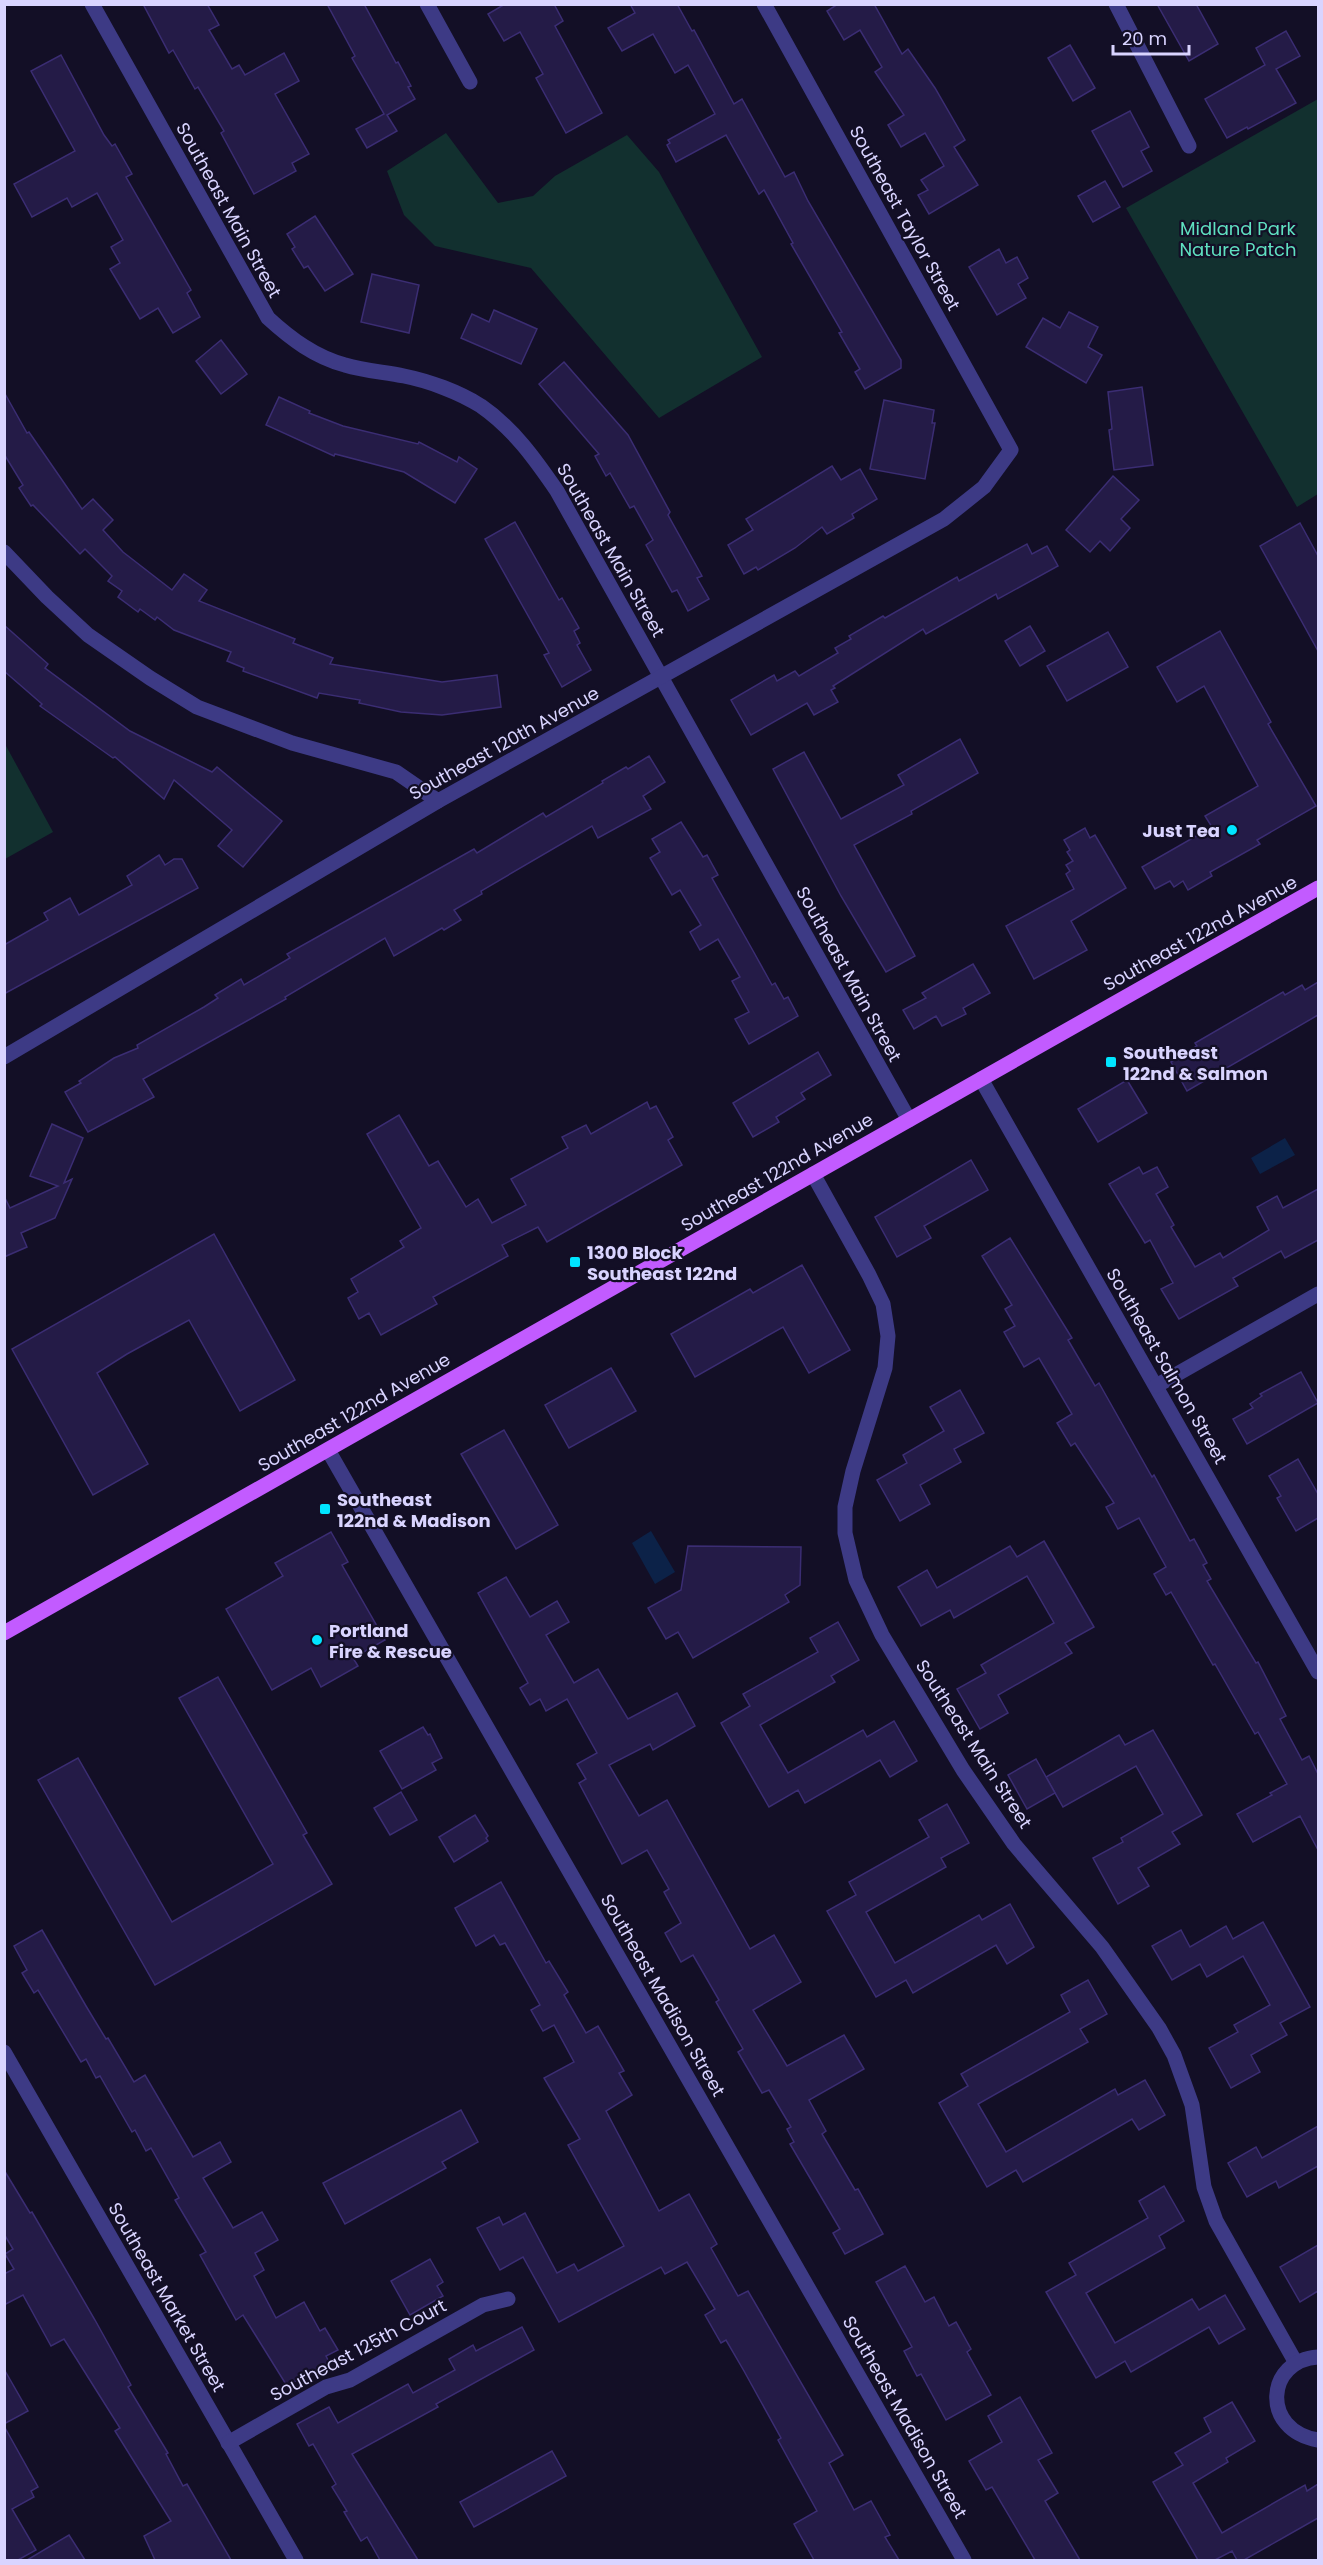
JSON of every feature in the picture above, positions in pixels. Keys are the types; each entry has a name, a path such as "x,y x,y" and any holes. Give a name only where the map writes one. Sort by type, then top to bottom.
{"main road":[{"name":"Southeast 122nd Avenue","path":"4,1633 1318,888"}],"street":[{"name":"Southeast Main Street","path":"92,4 268,318 291,339 317,355 346,366 406,376 440,386 481,406 524,443 557,491 909,1120"},
{"path":"427,4 470,82"},
{"name":"Southeast Taylor Street","path":"764,4 1011,450"},
{"path":"1116,4 1189,146"},
{"name":"Southeast 120th Avenue","path":"4,1057 438,801 944,519 984,487 1011,450"},
{"path":"4,552 88,635 197,707 292,743 396,772 438,801"},
{"name":"Southeast Salmon Street","path":"981,1079 1318,1672"},
{"name":"Southeast Main Street","path":"813,1174 883,1304 888,1336 885,1368 853,1471 845,1508 844,1533 856,1580 882,1635 963,1770 1014,1844 1102,1947 1159,2028 1174,2055 1192,2105 1204,2187 1216,2221 1296,2363"},
{"path":"1156,1386 1318,1294"},
{"name":"Southeast Madison Street","path":"328,1450 964,2560"},
{"name":"Southeast Market Street","path":"4,2052 296,2560"},
{"name":"Southeast 125th Court","path":"228,2443 326,2387 350,2380 483,2305 508,2299"},
{"path":"1318,2357 1309,2357 1296,2363 1283,2376 1277,2393 1278,2411 1287,2427 1303,2438 1318,2440"}],"green space":[{"name":"Midland Park Nature Patch","path":"1318,99 1318,494 1297,507 1126,208"},
{"path":"446,133 498,203 533,196 555,176 627,135 659,172 762,357 659,418 531,268 435,246 404,215 387,171"},
{"path":"5,744 53,832 4,859"}],"water":[{"path":"1285,1138 1295,1155 1260,1174 1251,1158"},
{"path":"651,1531 675,1572 655,1584 632,1543"}],"building":[{"path":"143,4 207,4 219,25 209,30 232,69 239,65 245,75 284,53 299,81 275,94 309,154 292,163 296,171 254,194 221,133 224,131 198,87 195,89 173,50 169,53"},
{"path":"327,4 364,4 411,86 408,87 415,99 387,115 397,131 367,148 356,129 384,114 352,58 355,56"},
{"path":"505,4 554,4 563,21 555,26 602,113 566,133 536,78 543,74 520,32 504,41 488,14"},
{"path":"630,4 677,4 692,31 694,30 734,104 742,99 785,177 794,172 808,201 901,360 901,368 865,389 855,372 860,369 839,333 842,332 791,244 793,243 764,190 759,194 726,135 676,162 667,145 670,143 668,140 715,114 688,65 675,73 653,34 622,51 608,28 635,13"},
{"path":"838,4 874,4 902,54 908,49 935,88 965,140 954,147 978,185 929,214 918,195 928,190 921,180 944,166 925,133 901,147 888,125 904,115 875,72 882,67 860,30 844,40 827,11"},
{"path":"1157,4 1196,4 1218,44 1189,61"},
{"path":"1286,31 1300,56 1276,69 1296,103 1227,138 1205,99 1265,65 1256,48"},
{"path":"1070,45 1095,88 1073,101 1048,58"},
{"path":"61,55 104,135 112,146 115,144 132,174 126,177 191,290 187,293 200,317 173,333 158,308 140,319 110,269 120,263 111,247 123,240 97,193 72,207 67,198 32,217 14,184 75,151 31,71"},
{"path":"1130,111 1149,147 1141,151 1152,171 1123,187 1092,131"},
{"path":"1105,181 1120,207 1093,222 1078,196"},
{"path":"315,216 353,274 325,291 308,266 304,268 292,249 295,247 287,234"},
{"path":"999,249 1006,263 1017,257 1028,278 1018,284 1026,298 997,315 969,267"},
{"path":"372,274 419,285 409,333 361,322"},
{"path":"494,310 537,329 521,364 461,338 472,314 489,322"},
{"path":"1069,312 1098,327 1088,347 1102,355 1086,383 1026,347 1043,318 1060,328"},
{"path":"221,340 247,374 221,394 196,361"},
{"path":"564,362 628,435 702,576 697,578 709,599 688,611 677,590 672,592 646,545 653,540 634,506 630,508 610,473 606,476 595,456 599,454 539,384"},
{"path":"1142,387 1153,465 1114,470 1109,430 1112,429 1108,392"},
{"path":"4,392 27,433 29,432 82,509 93,499 113,520 103,530 123,552 172,590 184,574 207,590 199,601 295,639 293,643 333,658 330,664 442,682 497,675 501,707 442,715 401,712 359,703 360,700 319,693 317,698 243,671 244,668 227,661 231,652 174,630 157,617 155,620 140,609 138,612 118,597 122,591 108,581 112,576 85,549 80,554 33,505 31,506 19,488 23,485 4,454"},
{"path":"279,397 310,411 309,413 343,426 418,444 419,442 457,462 459,457 477,469 455,503 404,472 335,454 334,456 266,425"},
{"path":"884,400 934,410 932,423 935,423 925,479 870,469"},
{"path":"832,466 841,480 860,469 877,499 852,514 854,518 827,534 822,527 795,548 758,570 756,567 744,574 728,545 753,530 746,519"},
{"path":"1113,476 1139,500 1121,519 1130,528 1110,551 1100,541 1090,552 1066,530"},
{"path":"515,522 559,600 562,598 579,628 574,631 580,643 577,645 591,670 562,687 544,655 549,653 485,539"},
{"path":"1300,523 1318,556 1318,651 1260,546"},
{"path":"1027,544 1032,554 1047,546 1058,566 998,599 996,594 926,634 923,629 833,686 835,688 831,690 838,702 814,715 807,703 751,735 731,700 774,675 777,681 795,671 799,676 838,653 835,648 851,639 849,636 883,616 885,618 957,577 959,581"},
{"path":"4,625 48,664 45,668 130,731 212,772 217,767 282,821 243,867 218,846 232,830 174,780 164,799 115,757 113,758 40,706 42,704 4,671"},
{"path":"1030,626 1045,651 1020,666 1005,641"},
{"path":"1220,631 1271,722 1268,724 1316,806 1257,840 1260,844 1210,872 1212,876 1188,890 1183,881 1174,887 1170,881 1155,889 1142,867 1212,827 1205,816 1258,786 1204,686 1177,702 1157,667"},
{"path":"1108,632 1128,667 1067,701 1047,666"},
{"path":"960,739 978,773 911,811 912,814 854,845 915,956 886,972 841,896 773,769 804,752 841,819 904,785 898,775"},
{"path":"649,756 665,782 643,796 651,809 598,838 592,826 481,891 482,894 454,910 461,920 444,930 442,928 394,956 385,938 285,997 286,999 143,1079 154,1097 88,1132 65,1092 81,1083 79,1081 114,1058 138,1048 137,1045 204,1007 218,998 215,995 241,979 244,985 290,958 287,954 474,849 477,853 543,813 546,817 603,783 602,781"},
{"path":"681,822 703,857 707,855 718,875 712,878 772,985 775,983 784,999 788,997 798,1016 749,1044 735,1019 749,1012 732,981 740,977 718,939 700,950 690,932 701,925 680,890 672,895 650,858 660,852 652,839"},
{"path":"1085,828 1090,838 1095,835 1126,888 1071,921 1087,950 1034,979 1006,926 1074,889 1066,874 1070,871 1066,865 1073,861 1067,852 1070,850 1064,840"},
{"path":"159,855 165,865 174,859 182,859 198,888 4,994 4,945 48,920 44,913 70,898 79,915 132,885 127,876"},
{"path":"973,964 990,993 963,1008 966,1014 942,1026 936,1016 914,1029 903,1010 926,998 922,993"},
{"path":"1318,982 1318,1015 1187,1091 1171,1062 1197,1046 1195,1043 1283,992 1285,995 1302,985 1305,990"},
{"path":"818,1052 831,1075 801,1093 805,1099 776,1117 779,1122 753,1137 733,1103"},
{"path":"1127,1080 1147,1113 1098,1142 1078,1109"},
{"path":"647,1102 650,1109 656,1106 673,1137 668,1140 682,1165 547,1242 538,1227 502,1245 508,1256 433,1297 437,1304 381,1335 369,1313 359,1319 348,1298 358,1292 351,1279 404,1247 400,1241 421,1228 367,1134 399,1115 429,1166 438,1161 466,1207 478,1199 492,1223 526,1205 511,1179 568,1148 562,1137 586,1125 591,1134"},
{"path":"52,1124 83,1138 64,1183 72,1179 55,1218 21,1233 27,1247 4,1257 4,1196 10,1208 58,1186 30,1176"},
{"path":"971,1160 988,1190 924,1226 931,1238 897,1257 875,1217"},
{"path":"1139,1167 1143,1174 1157,1167 1168,1187 1156,1194 1174,1225 1171,1227 1195,1267 1220,1253 1223,1258 1269,1230 1257,1207 1277,1196 1283,1208 1318,1189 1318,1240 1285,1258 1281,1251 1233,1278 1238,1286 1179,1319 1161,1289 1173,1283 1150,1240 1145,1243 1109,1184"},
{"path":"214,1234 295,1380 240,1411 189,1320 127,1354 97,1373 148,1464 93,1495 12,1349"},
{"path":"1010,1238 1072,1338 1068,1340 1095,1386 1099,1383 1190,1541 1194,1539 1207,1563 1203,1565 1211,1579 1207,1581 1256,1663 1258,1662 1286,1716 1280,1719 1302,1760 1309,1756 1318,1774 1318,1850 1300,1816 1253,1842 1237,1814 1287,1784 1258,1732 1255,1734 1171,1592 1166,1595 1154,1574 1166,1567 1139,1518 1118,1529 1106,1507 1114,1503 1075,1443 1071,1446 1057,1423 1072,1414 1039,1358 1024,1367 1004,1332 1015,1326 1005,1309 1012,1305 982,1256"},
{"path":"802,1265 850,1350 809,1373 783,1327 695,1377 671,1334 750,1289 753,1293"},
{"path":"611,1368 636,1411 569,1448 545,1405"},
{"path":"1301,1372 1318,1403 1247,1444 1233,1419 1253,1408 1250,1404 1262,1396 1260,1394"},
{"path":"960,1390 984,1433 954,1449 961,1462 920,1485 930,1504 900,1521 877,1480 907,1463 903,1455 944,1431 930,1407"},
{"path":"504,1430 558,1525 516,1549 461,1454"},
{"path":"1298,1459 1318,1494 1318,1518 1296,1531 1277,1498 1281,1496 1269,1476"},
{"path":"331,1532 348,1562 342,1565 385,1640 353,1658 358,1666 321,1687 311,1668 272,1690 226,1609 283,1576 275,1563"},
{"path":"1044,1541 1094,1627 1065,1643 1072,1653 998,1695 1008,1713 980,1729 957,1689 986,1673 981,1665 1054,1623 1027,1576 954,1618 950,1610 921,1626 898,1587 927,1570 937,1588 1010,1546 1017,1557"},
{"path":"688,1546 801,1547 800,1585 785,1595 789,1602 693,1658 678,1632 666,1639 648,1608 681,1590"},
{"path":"506,1577 530,1617 557,1601 569,1622 546,1635 574,1683 598,1669 628,1719 677,1693 695,1726 653,1750 650,1744 609,1765 639,1816 667,1800 750,1949 774,1935 801,1982 753,2010 787,2066 844,2035 864,2069 809,2100 826,2131 822,2134 855,2190 858,2189 883,2234 845,2254 833,2233 840,2229 790,2144 794,2142 787,2129 791,2127 769,2090 762,2093 738,2052 743,2049 716,2002 719,2000 693,1955 681,1962 665,1933 681,1923 664,1892 669,1889 647,1850 622,1864 579,1783 586,1779 577,1764 597,1753 567,1699 546,1711 540,1699 530,1705 520,1688 528,1683 478,1593"},
{"path":"838,1622 859,1660 831,1676 835,1682 760,1725 788,1773 863,1730 867,1737 894,1721 917,1761 890,1777 880,1760 805,1803 798,1790 769,1807 721,1723 750,1706 743,1694 818,1652 810,1638"},
{"path":"218,1677 307,1833 303,1835 332,1884 155,1985 38,1780 78,1758 172,1922 273,1864 179,1698"},
{"path":"423,1727 428,1735 430,1734 442,1758 432,1763 436,1770 402,1789 380,1751"},
{"path":"1153,1730 1202,1815 1172,1832 1180,1844 1138,1868 1149,1886 1118,1904 1093,1858 1123,1842 1121,1838 1163,1814 1136,1766 1063,1807 1046,1777 1119,1735 1125,1745"},
{"path":"1036,1759 1055,1793 1027,1809 1008,1775"},
{"path":"401,1792 417,1820 390,1835 374,1808"},
{"path":"947,1804 969,1843 941,1858 946,1867 866,1912 895,1963 979,1915 982,1920 1010,1904 1034,1947 1007,1964 996,1945 913,1993 906,1980 876,1997 827,1911 856,1895 849,1882 929,1837 919,1820"},
{"path":"475,1815 488,1836 486,1838 488,1841 454,1862 439,1837"},
{"path":"501,1882 546,1963 549,1961 568,1992 564,1995 586,2033 598,2026 624,2071 619,2073 632,2095 606,2111 659,2211 689,2194 717,2244 711,2248 738,2296 748,2291 843,2455 829,2463 854,2510 871,2501 890,2535 885,2537 899,2560 814,2560 794,2524 817,2511 778,2440 781,2438 744,2371 726,2340 721,2343 705,2315 715,2309 687,2262 665,2274 661,2267 559,2322 523,2257 500,2270 477,2228 499,2217 503,2225 525,2213 557,2273 574,2264 578,2271 624,2246 568,2145 580,2139 544,2078 574,2062 554,2025 543,2031 531,2010 540,2005 505,1943 500,1945 494,1935 476,1946 455,1908"},
{"path":"1263,1922 1310,2007 1280,2023 1287,2035 1251,2055 1260,2072 1231,2088 1209,2048 1238,2032 1234,2025 1270,2005 1243,1956 1207,1977 1200,1964 1172,1980 1152,1946 1181,1930 1190,1947 1226,1926 1233,1939"},
{"path":"42,1930 134,2082 145,2075 193,2157 220,2142 231,2162 203,2178 233,2228 262,2212 278,2240 255,2253 264,2270 254,2276 276,2318 304,2302 320,2331 325,2328 338,2350 326,2356 329,2362 287,2386 243,2315 236,2320 200,2255 206,2252 175,2200 179,2198 151,2148 146,2151 135,2130 132,2132 100,2076 96,2078 86,2059 81,2062 38,1990 34,1993 22,1973 27,1970 14,1946"},
{"path":"1088,1980 1107,2014 1080,2029 1088,2042 978,2104 1006,2152 1115,2089 1118,2095 1145,2080 1165,2115 1139,2130 1132,2119 1023,2182 1016,2170 987,2187 939,2103 968,2086 961,2074 1070,2012 1061,1995"},
{"path":"461,2110 478,2142 442,2162 446,2168 345,2224 323,2183"},
{"path":"1318,2126 1318,2166 1279,2188 1276,2181 1247,2197 1228,2163 1256,2147 1262,2158"},
{"path":"4,2170 30,2213 32,2212 95,2320 131,2385 128,2387 168,2453 166,2454 183,2486 187,2484 231,2560 155,2560 144,2536 171,2521 115,2431 120,2428 64,2339 51,2346 23,2295 4,2305 4,2274 14,2269 5,2254 13,2249 4,2234"},
{"path":"1164,2186 1184,2221 1159,2236 1165,2248 1086,2293 1115,2343 1192,2299 1199,2310 1225,2295 1245,2329 1219,2344 1209,2327 1131,2372 1125,2361 1096,2378 1046,2292 1076,2275 1069,2263 1148,2218 1139,2201"},
{"path":"1318,2245 1318,2291 1300,2302 1280,2267"},
{"path":"430,2259 443,2282 437,2286 443,2296 410,2315 391,2281"},
{"path":"905,2266 925,2302 934,2297 949,2326 956,2322 971,2349 967,2352 991,2395 946,2420 921,2374 917,2376 904,2351 912,2347 876,2282"},
{"path":"522,2327 534,2350 436,2404 438,2407 352,2454 418,2560 380,2560 367,2537 361,2541 344,2512 347,2511 332,2487 336,2484 313,2444 309,2446 297,2424 329,2407 338,2423 408,2384 413,2393 455,2370 449,2359 473,2345 476,2351"},
{"path":"4,2369 28,2411 4,2424"},
{"path":"1020,2397 1052,2453 1038,2460 1058,2493 1045,2501 1080,2560 1035,2560 992,2487 986,2490 969,2461 1002,2442 988,2416"},
{"path":"1232,2402 1255,2441 1226,2458 1228,2462 1193,2483 1222,2533 1305,2485 1307,2491 1318,2484 1318,2518 1244,2560 1237,2560 1232,2551 1215,2560 1198,2560 1153,2482 1183,2465 1175,2453 1211,2432 1204,2418"},
{"path":"4,2426 38,2487 31,2491 34,2497 12,2509 36,2550 18,2560 4,2560"},
{"path":"552,2451 566,2476 474,2527 460,2502"},
{"path":"69,2535 85,2560 27,2560"}],"place":[{"name":"Just Tea","path":"1232,830"},
{"name":"Southeast 122nd & Salmon","path":"1111,1062"},
{"name":"1300 Block Southeast 122nd","path":"575,1262"},
{"name":"Southeast 122nd & Madison","path":"325,1509"},
{"name":"Portland Fire & Rescue","path":"317,1640"}]}
